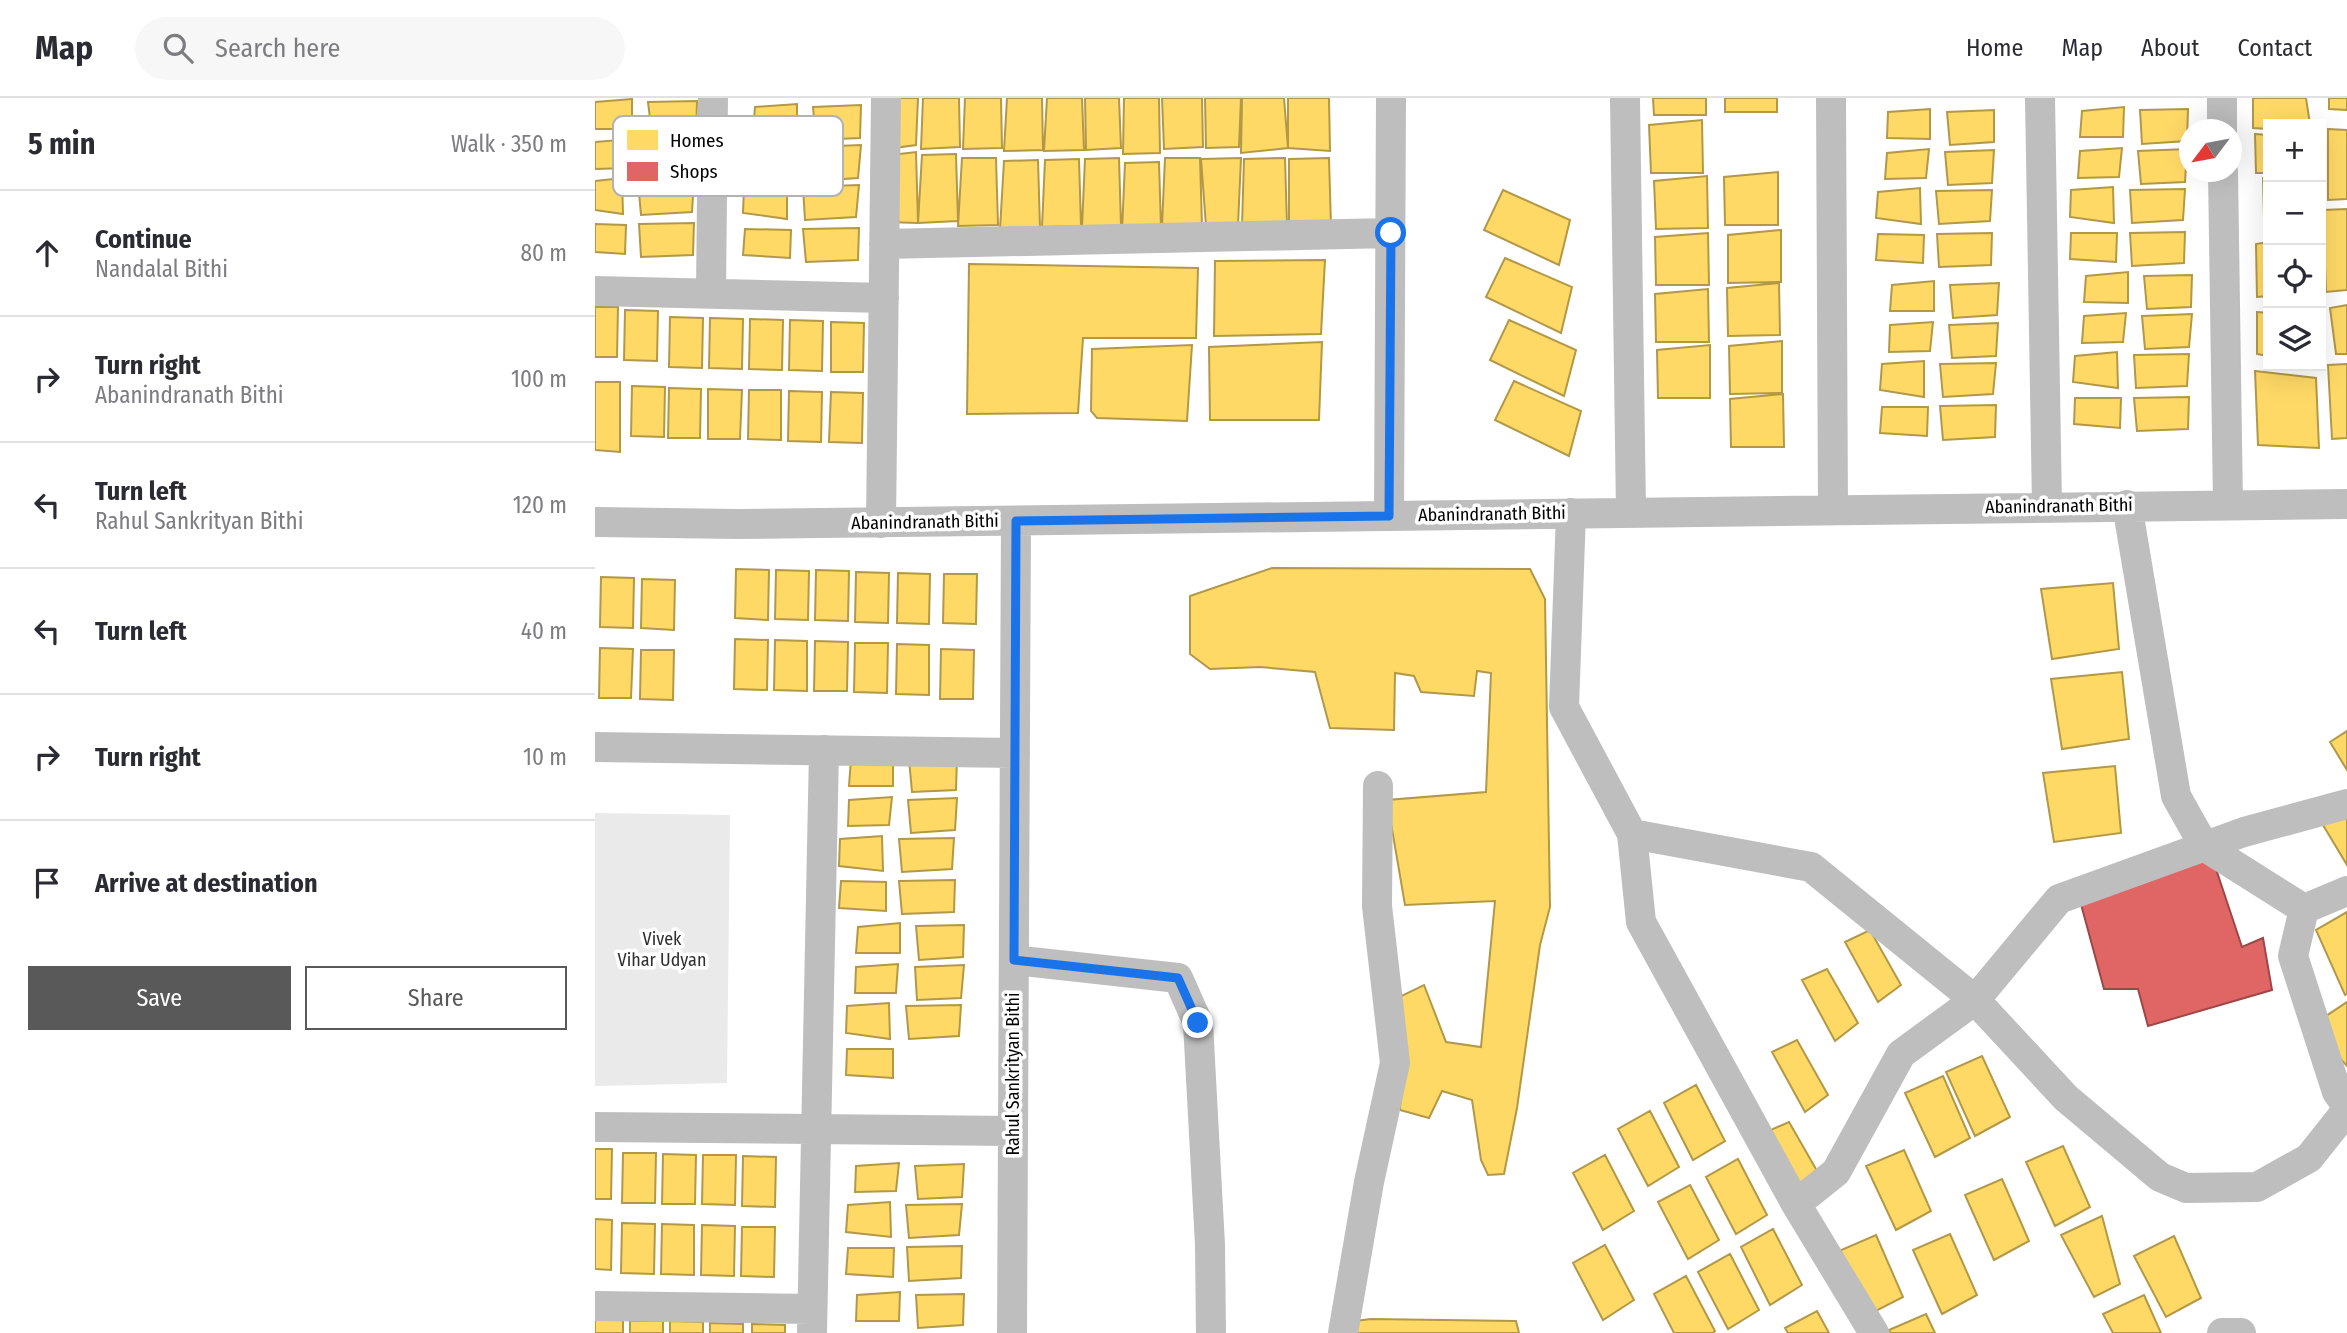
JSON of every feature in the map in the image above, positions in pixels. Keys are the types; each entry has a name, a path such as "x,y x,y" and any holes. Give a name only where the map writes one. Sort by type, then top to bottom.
{"street":[{"path":"713,98 713,116"},
{"path":"881,523 886,98"},
{"path":"1389,516 1391,98"},
{"path":"1625,98 1631,512"},
{"path":"1831,98 1833,510"},
{"path":"2039,98 2047,506"},
{"path":"2222,98 2223,119"},
{"path":"2223,182 2228,504"},
{"path":"711,293 712,196"},
{"path":"884,244 1391,233"},
{"path":"595,291 884,298"},
{"name":"Abanindranath Bithi","path":"595,522 881,523 2347,504"},
{"path":"2127,505 2176,796 2204,846 2304,909"},
{"path":"1571,513 1563,707 1632,834 1641,922 1796,1204 1874,1333"},
{"name":"Rahul Sankrityan Bithi","path":"1012,1333 1016,521"},
{"path":"595,747 1015,753"},
{"path":"595,1306 812,1321 824,750"},
{"path":"1343,1333 1369,1182 1395,1063 1377,906 1378,786"},
{"path":"1796,1204 1836,1172 1901,1054 1975,1000 2059,899 2243,832 2347,804"},
{"path":"1632,834 1811,867 1975,1000 2066,1098 2160,1177 2186,1188 2257,1187 2309,1157 2347,1108 2337,1092 2293,956 2304,909"},
{"path":"2304,909 2347,891"},
{"path":"1014,960 1178,978 1198,1023 1210,1245 1211,1333"},
{"path":"595,1127 1013,1131"},
{"path":"2222,1333 2241,1333"}],"green space":[{"name":"Vivek Vihar Udyan","path":"595,813 730,815 727,1083 595,1086"}],"building: Homes":[{"path":"890,98 918,98 916,145 887,149"},
{"path":"923,98 959,98 960,147 921,149"},
{"path":"965,98 1001,98 1002,148 963,149"},
{"path":"1007,98 1042,98 1043,150 1004,151"},
{"path":"1047,98 1082,98 1084,150 1044,151"},
{"path":"1085,98 1119,98 1121,148 1086,150"},
{"path":"1124,98 1159,98 1160,153 1123,154"},
{"path":"1162,98 1202,98 1203,147 1164,149"},
{"path":"1205,98 1241,98 1239,147 1206,148"},
{"path":"1242,98 1284,98 1288,148 1241,153"},
{"path":"1288,98 1329,98 1330,151 1288,148"},
{"path":"1653,98 1706,98 1706,115 1654,115"},
{"path":"1725,98 1777,98 1777,112 1725,112"},
{"path":"2253,98 2306,98 2309,119 2263,119 2263,129 2253,128"},
{"path":"2329,98 2347,98 2347,110 2329,109"},
{"path":"632,99 632,116 613,116 613,129 595,129 595,102"},
{"path":"697,101 697,116 650,116 648,102"},
{"path":"797,104 797,116 754,116 755,107"},
{"path":"861,105 860,138 843,139 843,116 814,116 813,107"},
{"path":"2124,107 2123,137 2080,137 2082,111"},
{"path":"1930,109 1930,139 1887,138 1888,112"},
{"path":"2188,109 2188,119 2179,119 2179,142 2142,144 2140,110"},
{"path":"1994,110 1994,142 1950,145 1947,112"},
{"path":"1702,120 1703,173 1651,173 1649,125"},
{"path":"2328,129 2347,130 2347,199 2328,200"},
{"path":"2255,134 2263,135 2263,173 2256,173"},
{"path":"613,140 613,168 595,169 595,142"},
{"path":"861,145 858,178 843,179 843,146"},
{"path":"2122,148 2119,177 2078,178 2080,151"},
{"path":"1929,149 1926,178 1885,179 1887,153"},
{"path":"2179,149 2179,182 2185,182 2141,184 2138,151"},
{"path":"1994,150 1992,183 1948,185 1945,152"},
{"path":"916,152 918,223 888,222 891,155"},
{"path":"956,154 958,221 918,223 922,155"},
{"path":"962,158 996,158 998,225 958,226"},
{"path":"1119,158 1121,226 1082,227 1085,159"},
{"path":"1165,158 1200,158 1202,225 1162,226"},
{"path":"1241,158 1238,225 1206,226 1201,159"},
{"path":"1285,158 1287,225 1242,227 1244,159"},
{"path":"1329,158 1331,226 1289,229 1289,159"},
{"path":"1079,159 1081,226 1042,227 1045,160"},
{"path":"1038,160 1040,228 1000,229 1004,161"},
{"path":"1159,162 1161,229 1122,231 1125,163"},
{"path":"1778,172 1778,225 1725,225 1724,177"},
{"path":"1707,176 1708,228 1656,229 1654,181"},
{"path":"613,179 613,196 622,196 623,214 595,210 595,181"},
{"path":"859,185 856,217 805,220 804,196 843,196 843,186"},
{"path":"2113,187 2114,223 2070,217 2071,190"},
{"path":"1920,188 1921,224 1876,218 1878,192"},
{"path":"2185,189 2183,220 2132,223 2130,190"},
{"path":"1503,190 1570,220 1559,265 1484,230"},
{"path":"1992,190 1990,221 1939,224 1936,191"},
{"path":"639,196 693,196 692,212 641,215"},
{"path":"744,196 787,196 787,219 743,213"},
{"path":"2347,209 2347,290 2326,292 2326,210"},
{"path":"694,223 693,255 641,257 639,224"},
{"path":"595,224 626,225 625,254 595,252"},
{"path":"859,228 858,260 806,262 803,229"},
{"path":"745,229 791,230 790,258 743,255"},
{"path":"1781,230 1781,282 1728,283 1728,235"},
{"path":"2185,232 2184,263 2132,266 2130,233"},
{"path":"1708,233 1709,285 1656,285 1655,237"},
{"path":"1992,233 1991,265 1939,267 1937,234"},
{"path":"2071,233 2117,233 2116,262 2070,259"},
{"path":"1878,234 1924,235 1923,263 1876,260"},
{"path":"2263,243 2263,296 2257,297 2256,244"},
{"path":"1505,258 1572,287 1561,333 1486,297"},
{"path":"1325,260 1321,334 1214,336 1215,261"},
{"path":"969,264 1198,268 1196,338 1083,338 1078,413 967,414"},
{"path":"2128,272 2128,303 2084,302 2086,276"},
{"path":"2192,275 2191,307 2147,309 2144,276"},
{"path":"1934,281 1934,311 1890,311 1892,285"},
{"path":"1779,283 1780,335 1728,336 1727,288"},
{"path":"1999,283 1997,315 1953,318 1950,285"},
{"path":"1708,289 1709,342 1656,342 1655,294"},
{"path":"2347,305 2347,354 2336,354 2330,308"},
{"path":"595,307 618,307 617,357 595,357"},
{"path":"625,310 658,311 657,361 624,360"},
{"path":"2257,312 2263,313 2263,355 2257,354"},
{"path":"2126,313 2123,342 2082,343 2084,316"},
{"path":"2192,314 2189,347 2145,349 2142,316"},
{"path":"670,317 703,318 702,368 669,367"},
{"path":"710,318 743,319 742,369 709,368"},
{"path":"750,319 783,320 782,370 749,369"},
{"path":"790,320 823,321 822,371 789,370"},
{"path":"1509,320 1576,350 1564,396 1490,360"},
{"path":"831,322 864,323 863,372 831,372"},
{"path":"1933,322 1930,351 1889,352 1890,325"},
{"path":"1998,323 1996,356 1952,358 1949,325"},
{"path":"1782,341 1782,393 1730,394 1729,346"},
{"path":"1322,342 1319,420 1210,420 1209,347"},
{"path":"1192,345 1187,421 1097,418 1091,411 1092,349"},
{"path":"1710,345 1710,398 1658,398 1657,350"},
{"path":"2117,352 2118,388 2073,382 2075,356"},
{"path":"2189,354 2187,386 2136,388 2134,355"},
{"path":"1924,361 1924,397 1880,390 1882,364"},
{"path":"1996,363 1993,394 1943,397 1940,364"},
{"path":"2347,364 2347,438 2332,439 2328,365"},
{"path":"2255,371 2316,378 2319,448 2258,445"},
{"path":"1514,381 1581,411 1569,456 1495,420"},
{"path":"595,382 620,382 620,452 595,450"},
{"path":"632,386 665,387 664,437 631,436"},
{"path":"669,388 701,389 700,438 668,438"},
{"path":"708,389 742,390 740,439 708,439"},
{"path":"749,390 781,390 781,440 748,439"},
{"path":"789,391 822,392 821,442 788,441"},
{"path":"831,392 863,393 862,443 829,442"},
{"path":"1783,394 1784,447 1731,447 1730,399"},
{"path":"2189,397 2188,429 2137,431 2134,398"},
{"path":"2075,398 2121,398 2120,428 2074,424"},
{"path":"1996,405 1995,437 1943,440 1940,406"},
{"path":"1882,407 1928,407 1927,436 1880,433"},
{"path":"1272,568 1530,569 1545,599 1550,907 1540,945 1517,1108 1504,1174 1488,1175 1481,1160 1472,1100 1442,1091 1429,1118 1400,1110 1403,1056 1395,999 1424,985 1446,1042 1481,1047 1495,901 1405,905 1387,800 1486,792 1491,673 1477,671 1474,696 1421,692 1414,676 1395,673 1394,730 1330,728 1315,672 1260,667 1210,669 1190,654 1190,596"},
{"path":"736,569 769,570 768,620 735,618"},
{"path":"776,570 809,571 808,620 775,619"},
{"path":"816,570 849,571 848,621 815,620"},
{"path":"856,572 889,573 888,623 855,622"},
{"path":"898,573 930,574 929,624 897,623"},
{"path":"944,574 977,574 976,624 943,623"},
{"path":"601,577 634,578 633,628 600,627"},
{"path":"642,579 675,580 674,630 641,628"},
{"path":"2113,583 2119,649 2052,659 2041,589"},
{"path":"735,639 768,640 767,690 734,689"},
{"path":"775,640 807,641 807,691 774,690"},
{"path":"815,641 848,642 847,691 814,691"},
{"path":"855,643 888,643 887,693 854,692"},
{"path":"897,644 929,645 929,695 896,694"},
{"path":"600,648 633,649 631,698 599,698"},
{"path":"941,649 974,650 973,699 940,699"},
{"path":"641,650 674,650 673,700 640,699"},
{"path":"2122,672 2129,739 2062,749 2051,679"},
{"path":"2347,731 2347,770 2330,742"},
{"path":"893,756 893,786 849,786 851,759"},
{"path":"957,758 956,790 912,792 909,759"},
{"path":"2115,766 2121,833 2054,842 2043,773"},
{"path":"892,797 889,825 848,826 849,800"},
{"path":"957,798 955,830 911,833 908,800"},
{"path":"2347,809 2347,865 2323,825"},
{"path":"882,836 883,871 839,866 840,839"},
{"path":"954,838 952,869 902,872 899,839"},
{"path":"955,880 954,912 902,914 899,881"},
{"path":"841,881 886,882 886,911 839,908"},
{"path":"2347,912 2347,994 2345,995 2316,930"},
{"path":"900,923 900,953 856,953 858,927"},
{"path":"964,925 963,957 919,960 916,926"},
{"path":"1870,930 1901,985 1878,1002 1845,942"},
{"path":"898,964 896,993 855,993 856,967"},
{"path":"964,965 961,998 917,1000 915,967"},
{"path":"1827,969 1858,1023 1835,1041 1802,980"},
{"path":"2347,1002 2347,1066 2338,1056 2323,1018"},
{"path":"889,1003 890,1039 846,1033 847,1006"},
{"path":"961,1005 959,1036 909,1039 906,1006"},
{"path":"1797,1040 1828,1095 1805,1112 1772,1052"},
{"path":"847,1049 893,1049 893,1078 846,1075"},
{"path":"1982,1056 2010,1117 1975,1136 1946,1072"},
{"path":"1943,1076 1970,1138 1935,1157 1905,1093"},
{"path":"1696,1085 1725,1141 1693,1160 1664,1103"},
{"path":"1650,1111 1679,1167 1648,1186 1618,1129"},
{"path":"1789,1122 1820,1176 1797,1194 1764,1133"},
{"path":"2063,1146 2090,1207 2055,1226 2026,1162"},
{"path":"595,1149 612,1149 611,1199 595,1199"},
{"path":"1904,1150 1931,1211 1896,1230 1866,1166"},
{"path":"623,1153 656,1153 655,1203 622,1203"},
{"path":"663,1154 696,1155 695,1204 662,1204"},
{"path":"703,1155 736,1155 735,1205 702,1204"},
{"path":"1605,1155 1634,1211 1603,1230 1573,1173"},
{"path":"743,1156 776,1157 775,1207 742,1206"},
{"path":"1738,1159 1767,1215 1736,1234 1706,1177"},
{"path":"899,1163 896,1191 855,1192 856,1166"},
{"path":"964,1164 962,1197 918,1199 915,1166"},
{"path":"2002,1179 2029,1241 1994,1260 1965,1195"},
{"path":"1690,1185 1719,1240 1688,1259 1658,1202"},
{"path":"890,1202 891,1237 846,1232 848,1205"},
{"path":"962,1204 959,1235 909,1238 906,1205"},
{"path":"2102,1216 2120,1284 2094,1297 2061,1235"},
{"path":"595,1219 612,1220 611,1270 595,1269"},
{"path":"622,1223 655,1224 654,1274 621,1273"},
{"path":"662,1224 694,1225 694,1275 661,1274"},
{"path":"702,1225 735,1226 734,1276 701,1275"},
{"path":"742,1227 775,1227 774,1277 741,1276"},
{"path":"1773,1229 1802,1285 1770,1305 1741,1247"},
{"path":"1950,1234 1977,1295 1942,1314 1913,1250"},
{"path":"1876,1235 1903,1297 1868,1315 1839,1251"},
{"path":"2174,1236 2201,1298 2166,1317 2134,1256"},
{"path":"1605,1245 1634,1300 1603,1320 1573,1263"},
{"path":"962,1246 961,1278 909,1281 907,1247"},
{"path":"848,1248 894,1248 893,1277 846,1274"},
{"path":"1730,1254 1759,1310 1728,1329 1698,1272"},
{"path":"1686,1276 1715,1331 1713,1333 1674,1333 1654,1294"},
{"path":"900,1292 899,1321 856,1321 857,1295"},
{"path":"964,1294 963,1325 918,1328 916,1295"},
{"path":"2144,1295 2161,1333 2113,1333 2103,1314"},
{"path":"1817,1311 1829,1333 1788,1333 1785,1328"},
{"path":"1926,1314 1935,1333 1891,1333 1889,1330"},
{"path":"595,1320 623,1320 623,1333 595,1333"},
{"path":"630,1321 663,1321 663,1333 630,1333"},
{"path":"670,1321 703,1322 703,1333 670,1333"},
{"path":"1355,1321 1516,1321 1519,1333 1352,1333"},
{"path":"710,1323 743,1324 743,1333 710,1333"},
{"path":"752,1324 785,1325 785,1333 752,1333"}],"building: Shops":[{"path":"2198,859 2214,863 2242,947 2263,938 2272,990 2148,1026 2138,989 2104,989 2079,897"}],"route":[{"path":"1198,1023 1178,978 1014,960 1016,521 1389,516 1391,233"}]}
